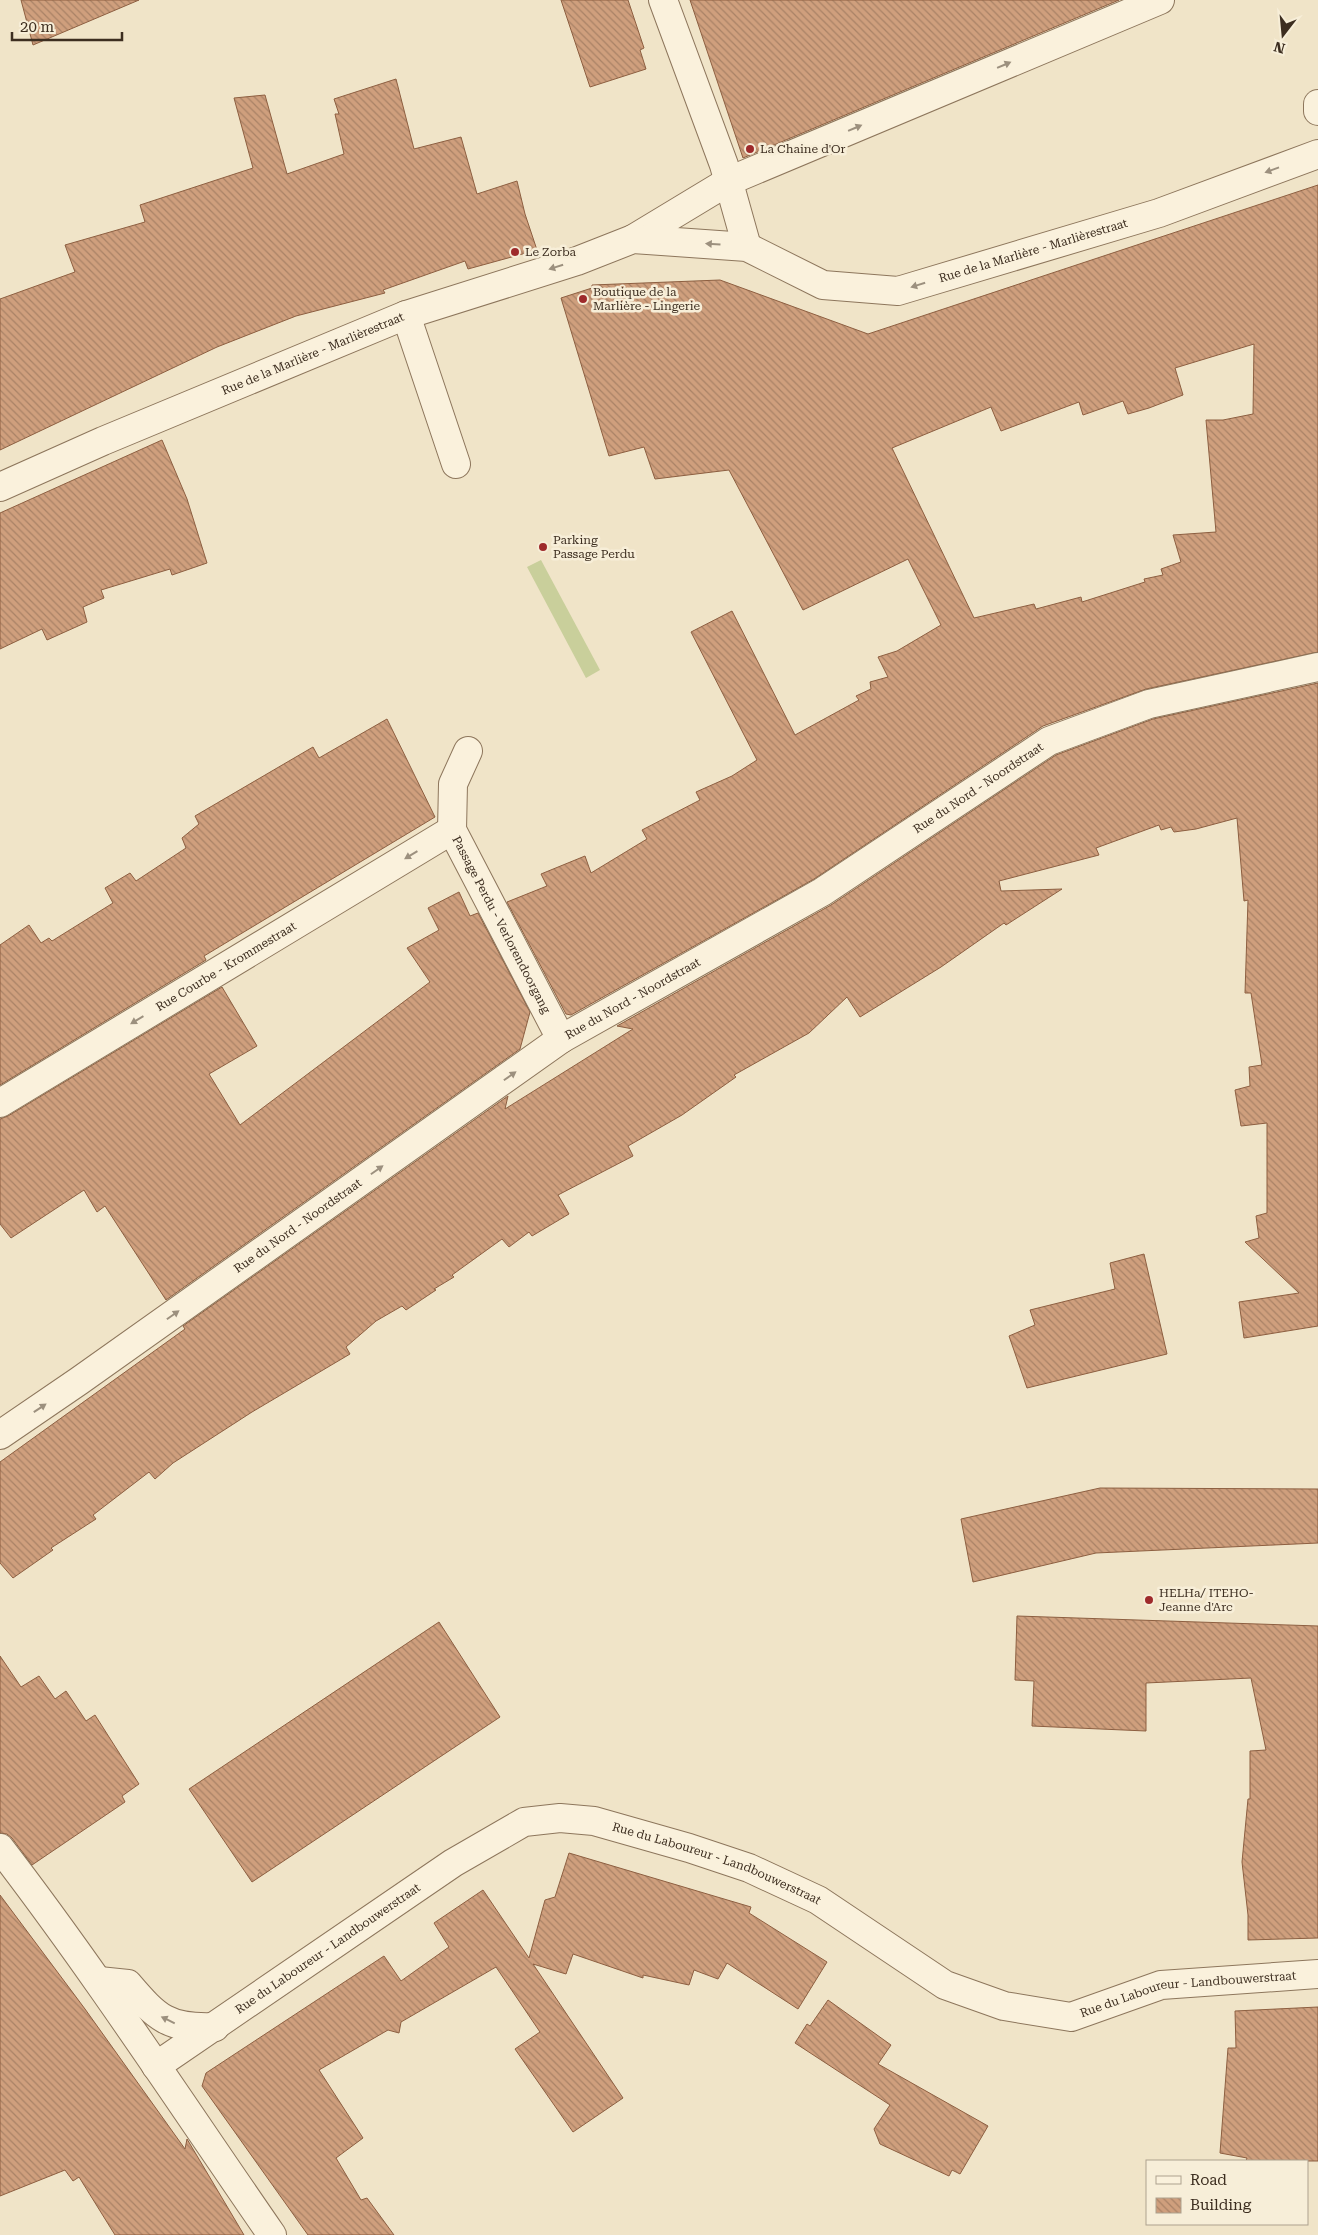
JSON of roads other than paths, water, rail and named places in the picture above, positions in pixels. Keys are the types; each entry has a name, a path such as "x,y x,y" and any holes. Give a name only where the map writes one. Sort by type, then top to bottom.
{"street":[{"path":"663,0 729,181 746,247"},
{"name":"Rue de la Marlière - Marlièrestraat","path":"0,487 103,441 406,315 577,260 633,239 729,181 1160,0"},
{"path":"1318,104 1318,111"},
{"name":"Rue de la Marlière - Marlièrestraat","path":"633,239 746,247 823,285 898,291 1159,213 1318,154"},
{"path":"406,315 456,464"},
{"name":"Rue du Nord - Noordstraat","path":"0,1435 104,1364 561,1039 822,892 1049,741 1149,704 1318,667"},
{"name":"Passage Perdu - Verlorendoorgang","path":"468,751 452,784 452,830 561,1039"},
{"name":"Rue Courbe - Krommestraat","path":"0,1103 452,830"},
{"name":"Rue du Laboureur - Landbouwerstraat","path":"156,2066 452,1863 524,1822 560,1818 594,1821 689,1848 749,1868 818,1900 945,1985 1004,2006 1071,2017 1161,1985 1318,1974"},
{"path":"0,1848 99,1981 272,2235"},
{"path":"99,1981 128,1984 148,2006 166,2020 189,2028 215,2027"}],"place":[{"name":"La Chaine d'Or","path":"750,149"},
{"name":"Le Zorba","path":"515,252"},
{"name":"Boutique de la Marlière - Lingerie","path":"583,299"},
{"name":"Parking Passage Perdu","path":"543,547"},
{"name":"HELHa/ ITEHO- Jeanne d'Arc","path":"1149,1600"}]}
